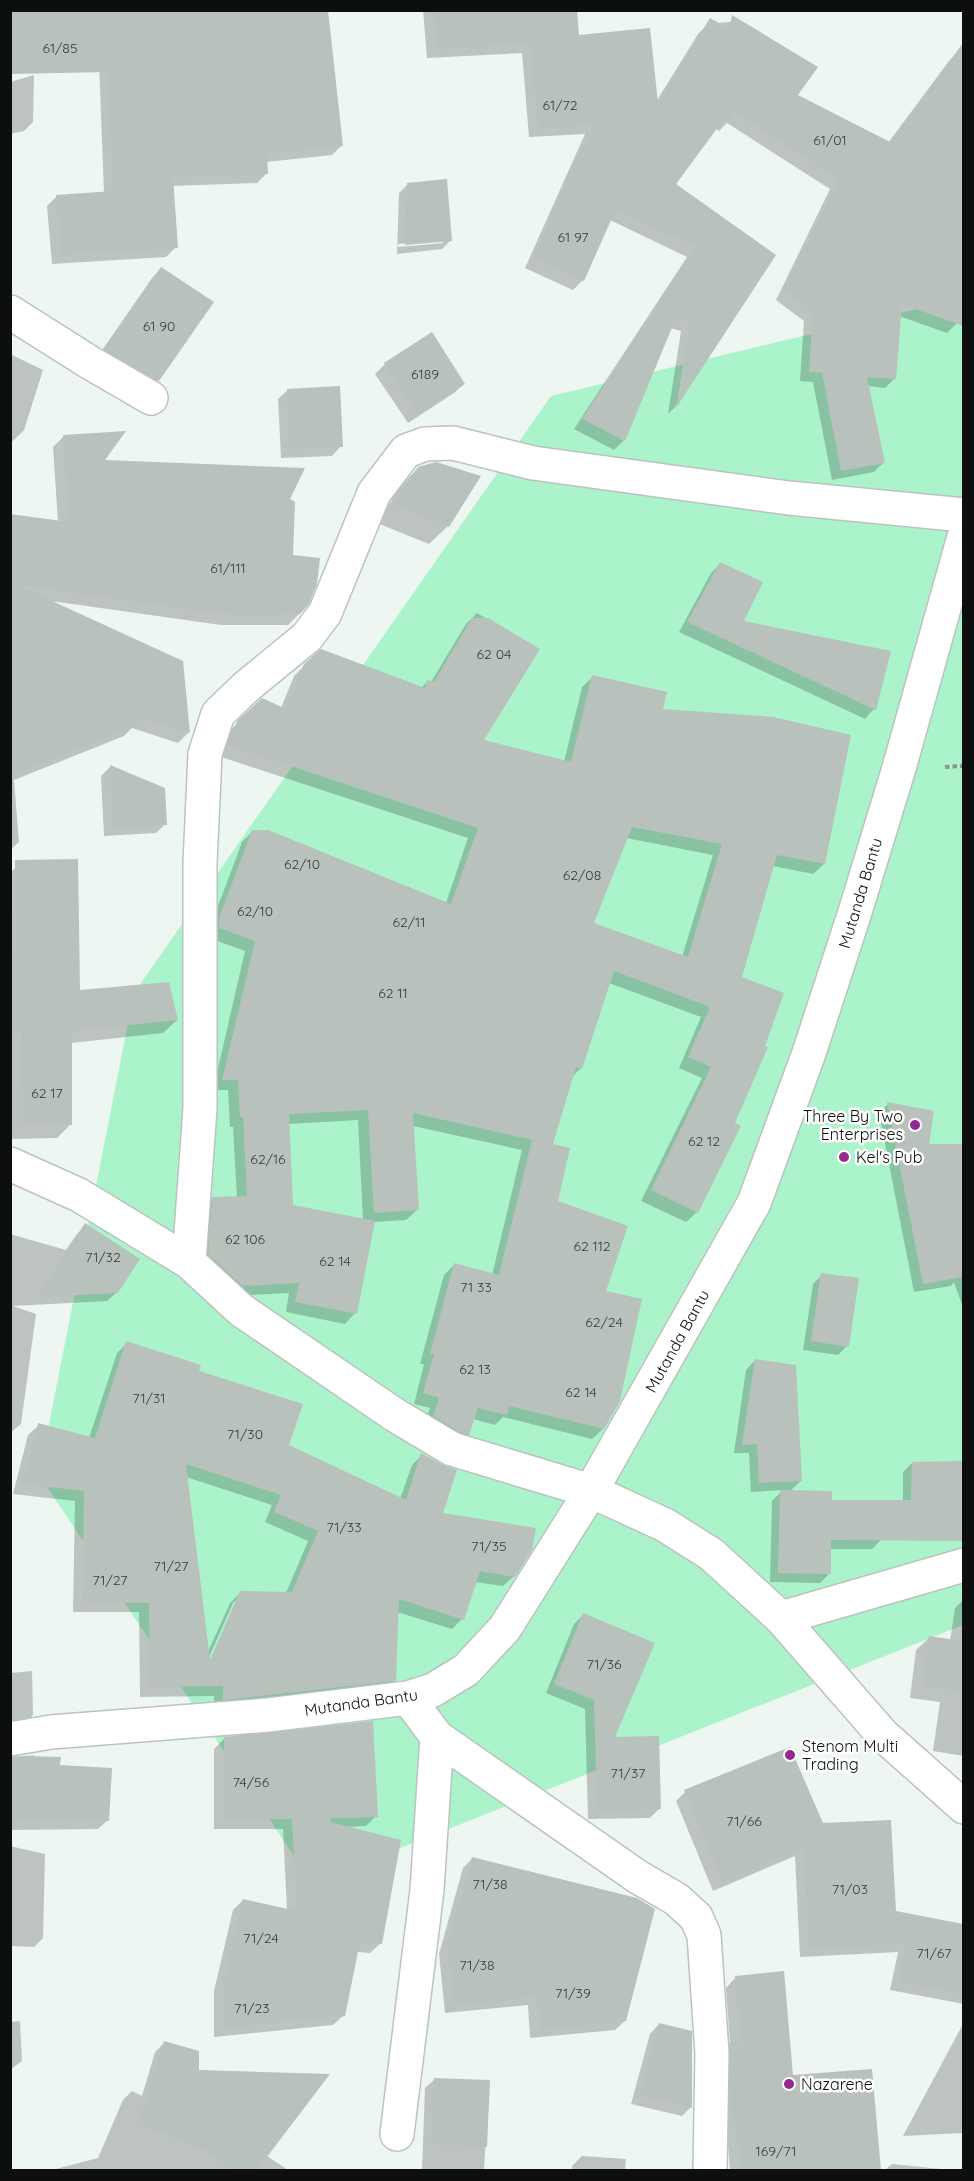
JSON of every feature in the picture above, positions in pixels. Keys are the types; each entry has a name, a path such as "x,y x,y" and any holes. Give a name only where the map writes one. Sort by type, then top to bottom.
{"street":[{"path":"10,312 108,374 151,398"},
{"path":"189,1262 200,1108 200,864 205,754 218,714 246,687 307,637 325,613 374,494 406,451 425,444 453,443 544,465 789,498 963,515"},
{"name":"Mutanda Bantu","path":"10,1739 51,1732 268,1715 408,1698 433,1690 466,1670 505,1628 591,1491 754,1203 809,1053 855,912 899,768 963,537"},
{"path":"10,1164 78,1195 189,1262 241,1310 395,1415 452,1449 591,1491 665,1525 711,1554 781,1618 883,1735 963,1808"},
{"path":"781,1618 963,1565"},
{"path":"408,1698 437,1737 638,1877 676,1899 696,1917 704,1935 712,2053 710,2170"},
{"path":"397,2134 427,1890 437,1737"}],"green space":[{"path":"963,298 963,1625 312,1883 39,1475 134,993 551,396"}],"building":[{"path":"10,10 328,10 343,146 267,154 268,174 173,177 178,248 61,255 56,195 113,191 108,72 10,74"},
{"path":"433,10 577,10 579,35 650,28 658,103 710,18 729,29 732,15 818,67 798,95 890,142 963,43 963,326 902,304 896,379 867,377 885,463 841,471 822,373 809,372 813,311 784,290 839,179 736,113 730,123 724,119 676,184 776,255 676,408 690,322 676,318 625,441 582,419 695,247 616,209 584,281 533,258 593,125 538,129 531,44 436,49"},
{"path":"447,179 452,241 405,245 407,183"},
{"path":"161,267 214,302 159,381 104,349"},
{"path":"432,332 465,384 417,415 384,363"},
{"path":"340,386 343,447 289,449 287,389"},
{"path":"126,431 105,460 305,468 290,499 295,502 293,555 320,558 317,584 309,604 300,614 233,615 15,584 183,661 190,733 140,717 137,725 10,776 10,514 69,522 63,435"},
{"path":"436,462 481,476 449,527 394,504 418,467"},
{"path":"720,562 763,582 744,621 891,651 876,710 687,622"},
{"path":"472,618 488,618 540,649 484,740 571,762 592,675 667,692 663,709 773,717 851,735 825,864 777,855 742,977 784,993 765,1046 768,1047 735,1123 741,1126 698,1213 651,1190 711,1067 688,1057 710,1007 614,971 582,1069 576,1067 553,1144 570,1148 558,1201 628,1226 606,1291 642,1299 620,1401 604,1429 509,1406 507,1415 478,1408 469,1435 433,1416 439,1398 423,1393 434,1354 430,1354 454,1263 499,1275 532,1140 413,1113 419,1210 374,1213 368,1110 289,1114 293,1205 375,1221 357,1314 295,1302 299,1283 243,1286 208,1254 212,1197 247,1196 243,1117 240,1117 238,1080 222,1080 255,941 219,928 219,918 252,830 268,830 451,904 478,828 227,745 238,720 262,698 286,709 304,664 321,649 425,688 427,680 434,682","holes":["632,827 722,844 688,957 594,923"]},
{"path":"110,765 165,788 167,825 113,828"},
{"path":"78,859 80,990 169,982 178,1020 72,1031 72,1125 23,1126 22,1030 10,1033 10,949 16,949 15,860"},
{"path":"887,1102 934,1111 929,1144 963,1144 963,1277 923,1284"},
{"path":"85,1223 140,1259 118,1293 38,1297"},
{"path":"821,1273 859,1278 849,1347 811,1341"},
{"path":"126,1341 201,1365 199,1371 303,1404 289,1445 406,1500 421,1453 457,1470 443,1513 536,1528 532,1550 515,1577 480,1571 464,1620 399,1599 396,1681 223,1700 223,1686 150,1687 149,1603 82,1602 84,1491 22,1484 38,1423 95,1438","holes":["186,1464 281,1495 274,1512 318,1531 292,1592 240,1591 210,1660"]},
{"path":"755,1359 796,1365 802,1481 759,1483 757,1444 742,1445"},
{"path":"962,1461 963,1541 831,1540 831,1574 778,1573 780,1490 832,1491 832,1500 911,1500 912,1462"},
{"path":"583,1613 655,1643 615,1737 659,1736 661,1809 597,1811 594,1700 554,1684"},
{"path":"929,1636 963,1641 963,1691 922,1685"},
{"path":"373,1721 378,1817 331,1818 330,1822 401,1840 382,1944 360,1942 345,2016 224,2028 224,1980 243,1899 297,1911 292,1819 224,1820 224,1737"},
{"path":"790,1747 823,1823 891,1820 896,1911 963,1924 963,1994 899,1981 906,1944 809,1949 804,1848 723,1882 684,1790"},
{"path":"10,1757 61,1757 60,1765 112,1768 109,1821 10,1821"},
{"path":"472,1857 637,1898 655,1909 626,2021 539,2030 537,1997 454,2005 447,1944"},
{"path":"784,1971 793,2075 872,2069 881,2170 741,2170 735,2119 730,2118 730,2041 741,2044 735,1976"},
{"path":"659,2023 692,2031 692,2108 640,2095"},
{"path":"164,2041 199,2051 199,2070 330,2074 257,2170 232,2170 206,2151 139,2123"},
{"path":"434,2078 490,2080 487,2147 431,2144"}],"place":[{"name":"Three By Two Enterprises","path":"915,1125"},
{"name":"Kel's Pub","path":"844,1157"},
{"name":"Stenom Multi Trading","path":"790,1755"},
{"name":"Nazarene","path":"789,2084"}]}
